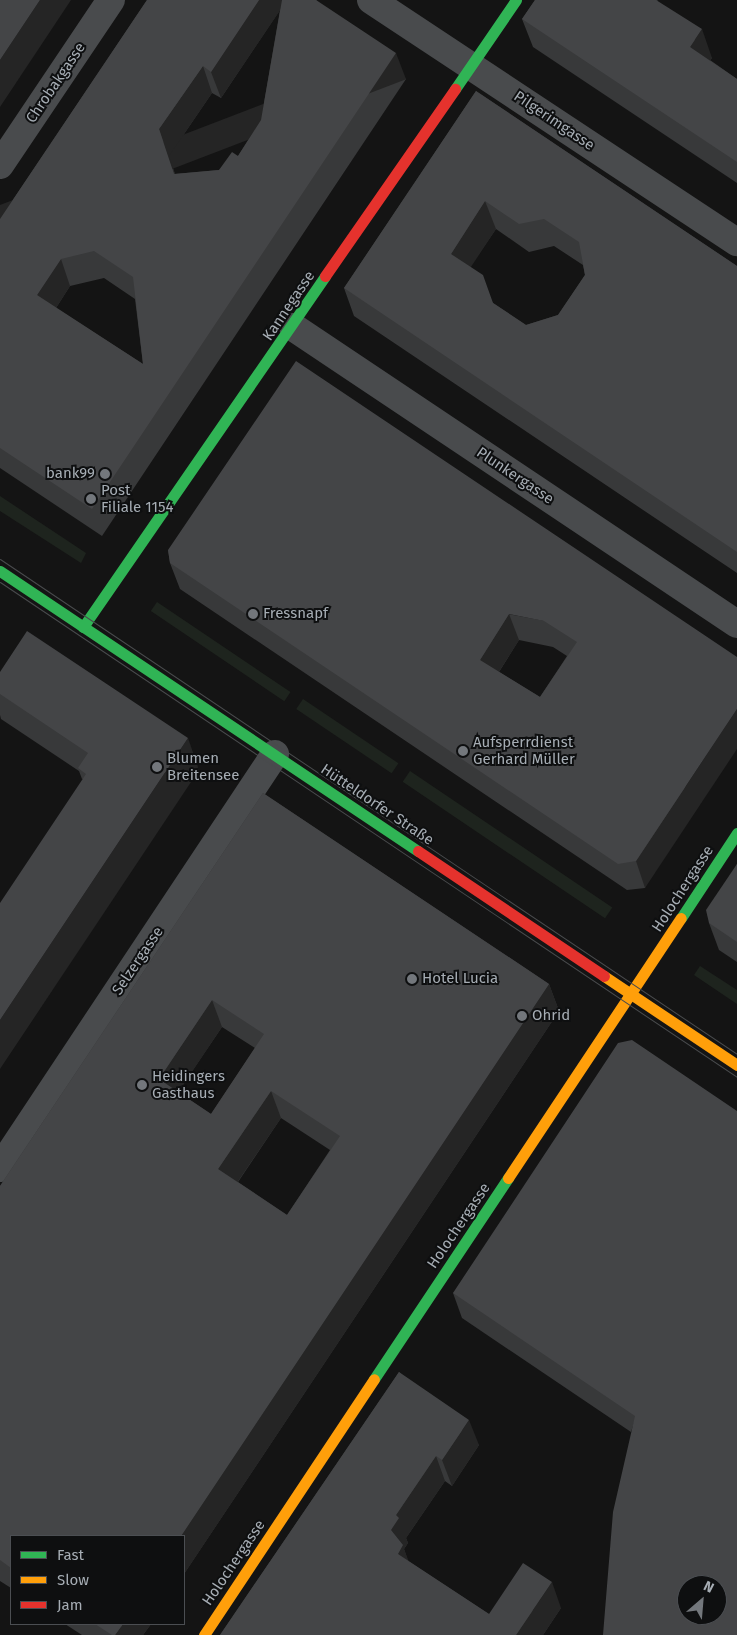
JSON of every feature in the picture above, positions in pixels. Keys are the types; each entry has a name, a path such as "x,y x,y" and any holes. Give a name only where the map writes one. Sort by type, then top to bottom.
{"street":[{"name":"Chrobakgasse","path":"0,165 111,0"},
{"name":"Pilgerimgasse","path":"371,0 737,242"},
{"name":"Kannegasse","path":"83,627 293,327 516,0"},
{"name":"Plunkergasse","path":"293,327 737,624"},
{"name":"Hütteldorfer Straße","path":"0,571 737,1065"},
{"name":"Selzergasse","path":"0,1168 275,754"},
{"name":"Holochergasse","path":"204,1635 737,833"}],"shaded area":[{"path":"0,496 86,553 81,563 0,511"},
{"path":"157,602 290,692 284,701 151,611"},
{"path":"303,699 398,763 392,773 296,709"},
{"path":"410,771 612,907 605,918 403,782"},
{"path":"700,966 737,990 737,1004 694,975"}],"building":[{"path":"0,0 40,0 0,60"},
{"path":"147,0 259,0 211,72 203,66 159,129 174,174 219,170 232,152 238,156 261,120 282,0 316,0 396,53 92,509 0,448 0,219","holes":["94,251 133,277 143,364 37,295 61,259"]},
{"path":"535,0 656,0 702,29 690,47 737,79 737,162 522,19"},
{"path":"476,91 737,266 737,552 344,288","holes":["485,201 519,224 544,219 579,242 585,275 558,315 526,325 493,303 483,275 451,254"]},
{"path":"296,361 737,657 737,709 636,861 618,864 170,563 168,550","holes":["509,614 544,621 577,642 540,697 480,660"]},
{"path":"27,631 188,738 0,1020 0,903 86,774 78,768 88,753 0,694 0,672"},
{"path":"263,793 549,984 182,1535 10,1535 10,1567 0,1560 0,1186","holes":["212,1000 264,1034 211,1114 159,1079","271,1091 340,1136 287,1215 218,1169"]},
{"path":"737,864 737,942 709,923 706,910"},
{"path":"632,1040 737,1111 737,1635 603,1635 613,1512 635,1416 453,1293 618,1043"},
{"path":"399,1372 469,1420 442,1460 436,1456 396,1515 399,1518 391,1530 403,1545 398,1554 489,1614 523,1563 552,1582 516,1635 220,1635"},
{"path":"97,1625 122,1625 115,1635"}],"tram line":[{"path":"0,559 737,1054"},
{"path":"0,582 737,1077"}],"traffic: fast":[{"path":"455,89 516,0"},
{"path":"83,627 325,276"},
{"path":"0,571 418,851"},
{"path":"681,918 737,833"},
{"path":"374,1379 508,1178"}],"traffic: slow":[{"path":"508,1178 681,918"},
{"path":"604,976 737,1065"},
{"path":"204,1635 374,1379"}],"traffic: jam":[{"path":"325,276 455,89"},
{"path":"418,851 604,976"}],"place":[{"name":"bank99","path":"105,474"},
{"name":"Post Filiale 1154","path":"91,499"},
{"name":"Fressnapf","path":"253,614"},
{"name":"Aufsperrdienst Gerhard Müller","path":"463,751"},
{"name":"Blumen Breitensee","path":"157,767"},
{"name":"Hotel Lucia","path":"412,979"},
{"name":"Ohrid","path":"522,1016"},
{"name":"Heidingers Gasthaus","path":"142,1085"}]}
